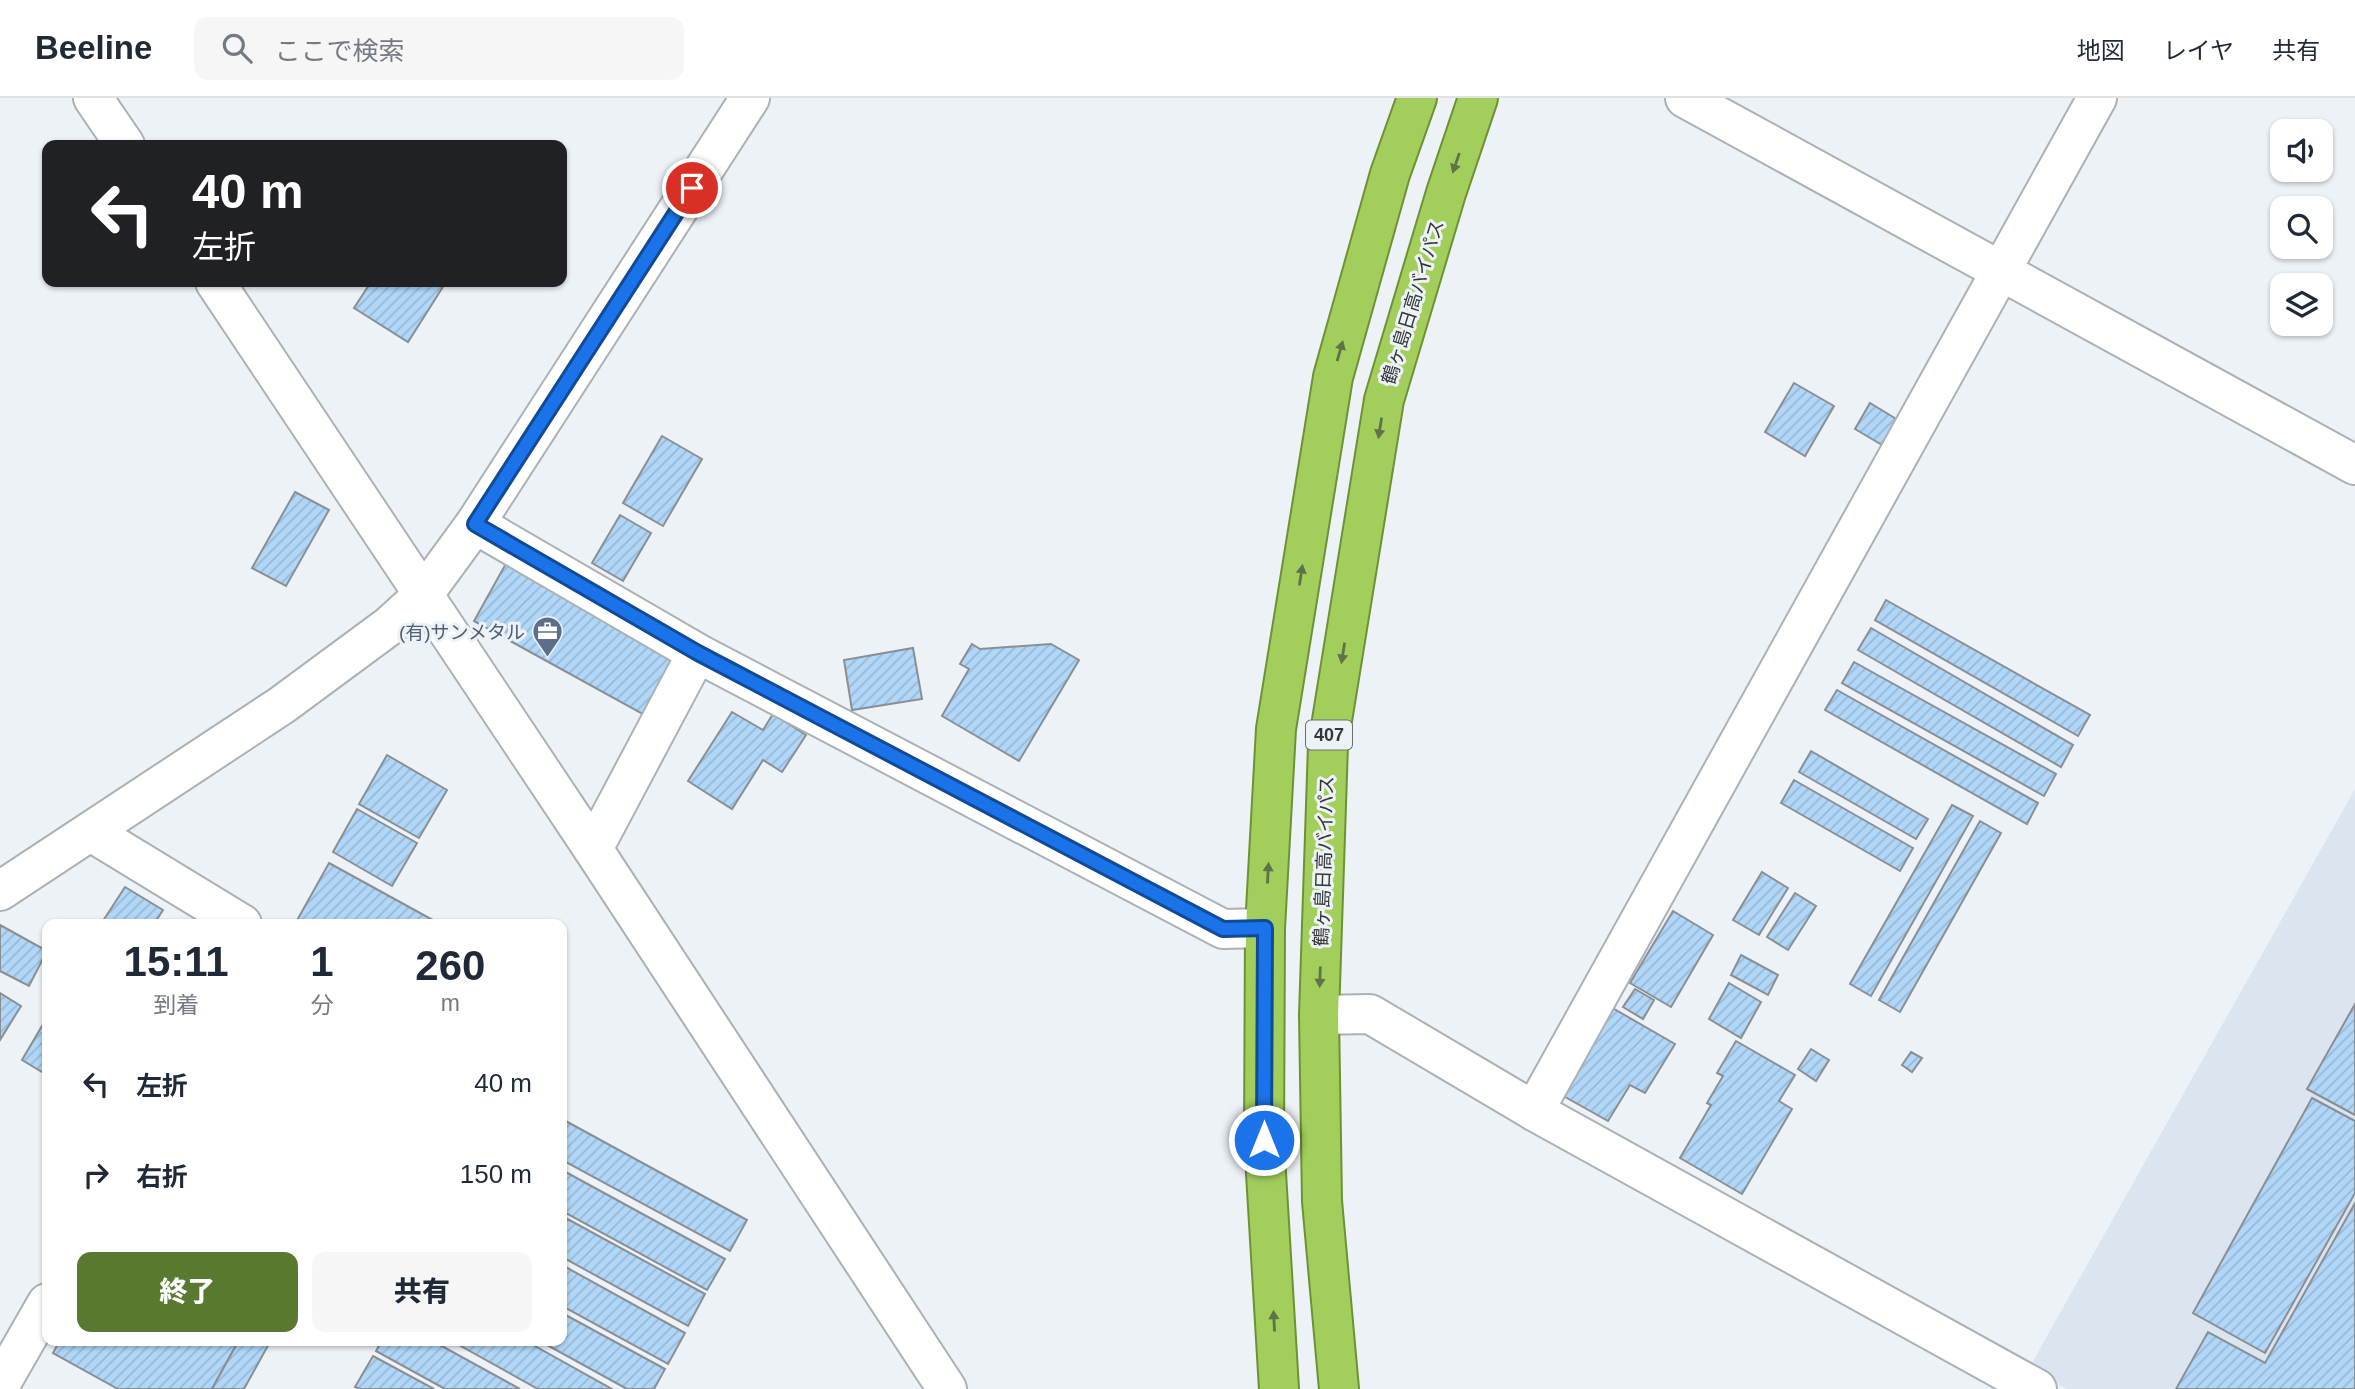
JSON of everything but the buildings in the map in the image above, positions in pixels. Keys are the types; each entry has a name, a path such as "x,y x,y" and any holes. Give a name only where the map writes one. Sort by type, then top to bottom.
{"highway":[{"name":"407","path":"1279,1389 1264,1140 1265,928 1276,729 1333,377 1390,174 1416,98"},
{"name":"鶴ヶ島日高バイパス","path":"1339,1389 1322,1201 1319,1015 1328,744 1384,400 1478,98"}],"street":[{"path":"93,98 122,140"},
{"path":"0,891 282,705 389,626 424,594 475,524 750,98"},
{"path":"1685,98 2355,465"},
{"path":"1534,1111 2097,98"},
{"path":"218,287 593,849 947,1389"},
{"path":"475,524 698,653 1223,929 1265,928"},
{"path":"593,849 698,653"},
{"path":"91,832 234,919"},
{"path":"1319,1015 1370,1014 1534,1111 2037,1389"},
{"path":"0,1385 42,1312"}],"shaded area":[{"path":"2355,789 2355,1389 2067,1389 2029,1368"}],"place":[{"name":"(有)サンメタル","path":"548,659"}],"route":[{"path":"692,188 475,524 698,653 1223,929 1265,928 1264,1140"}]}
